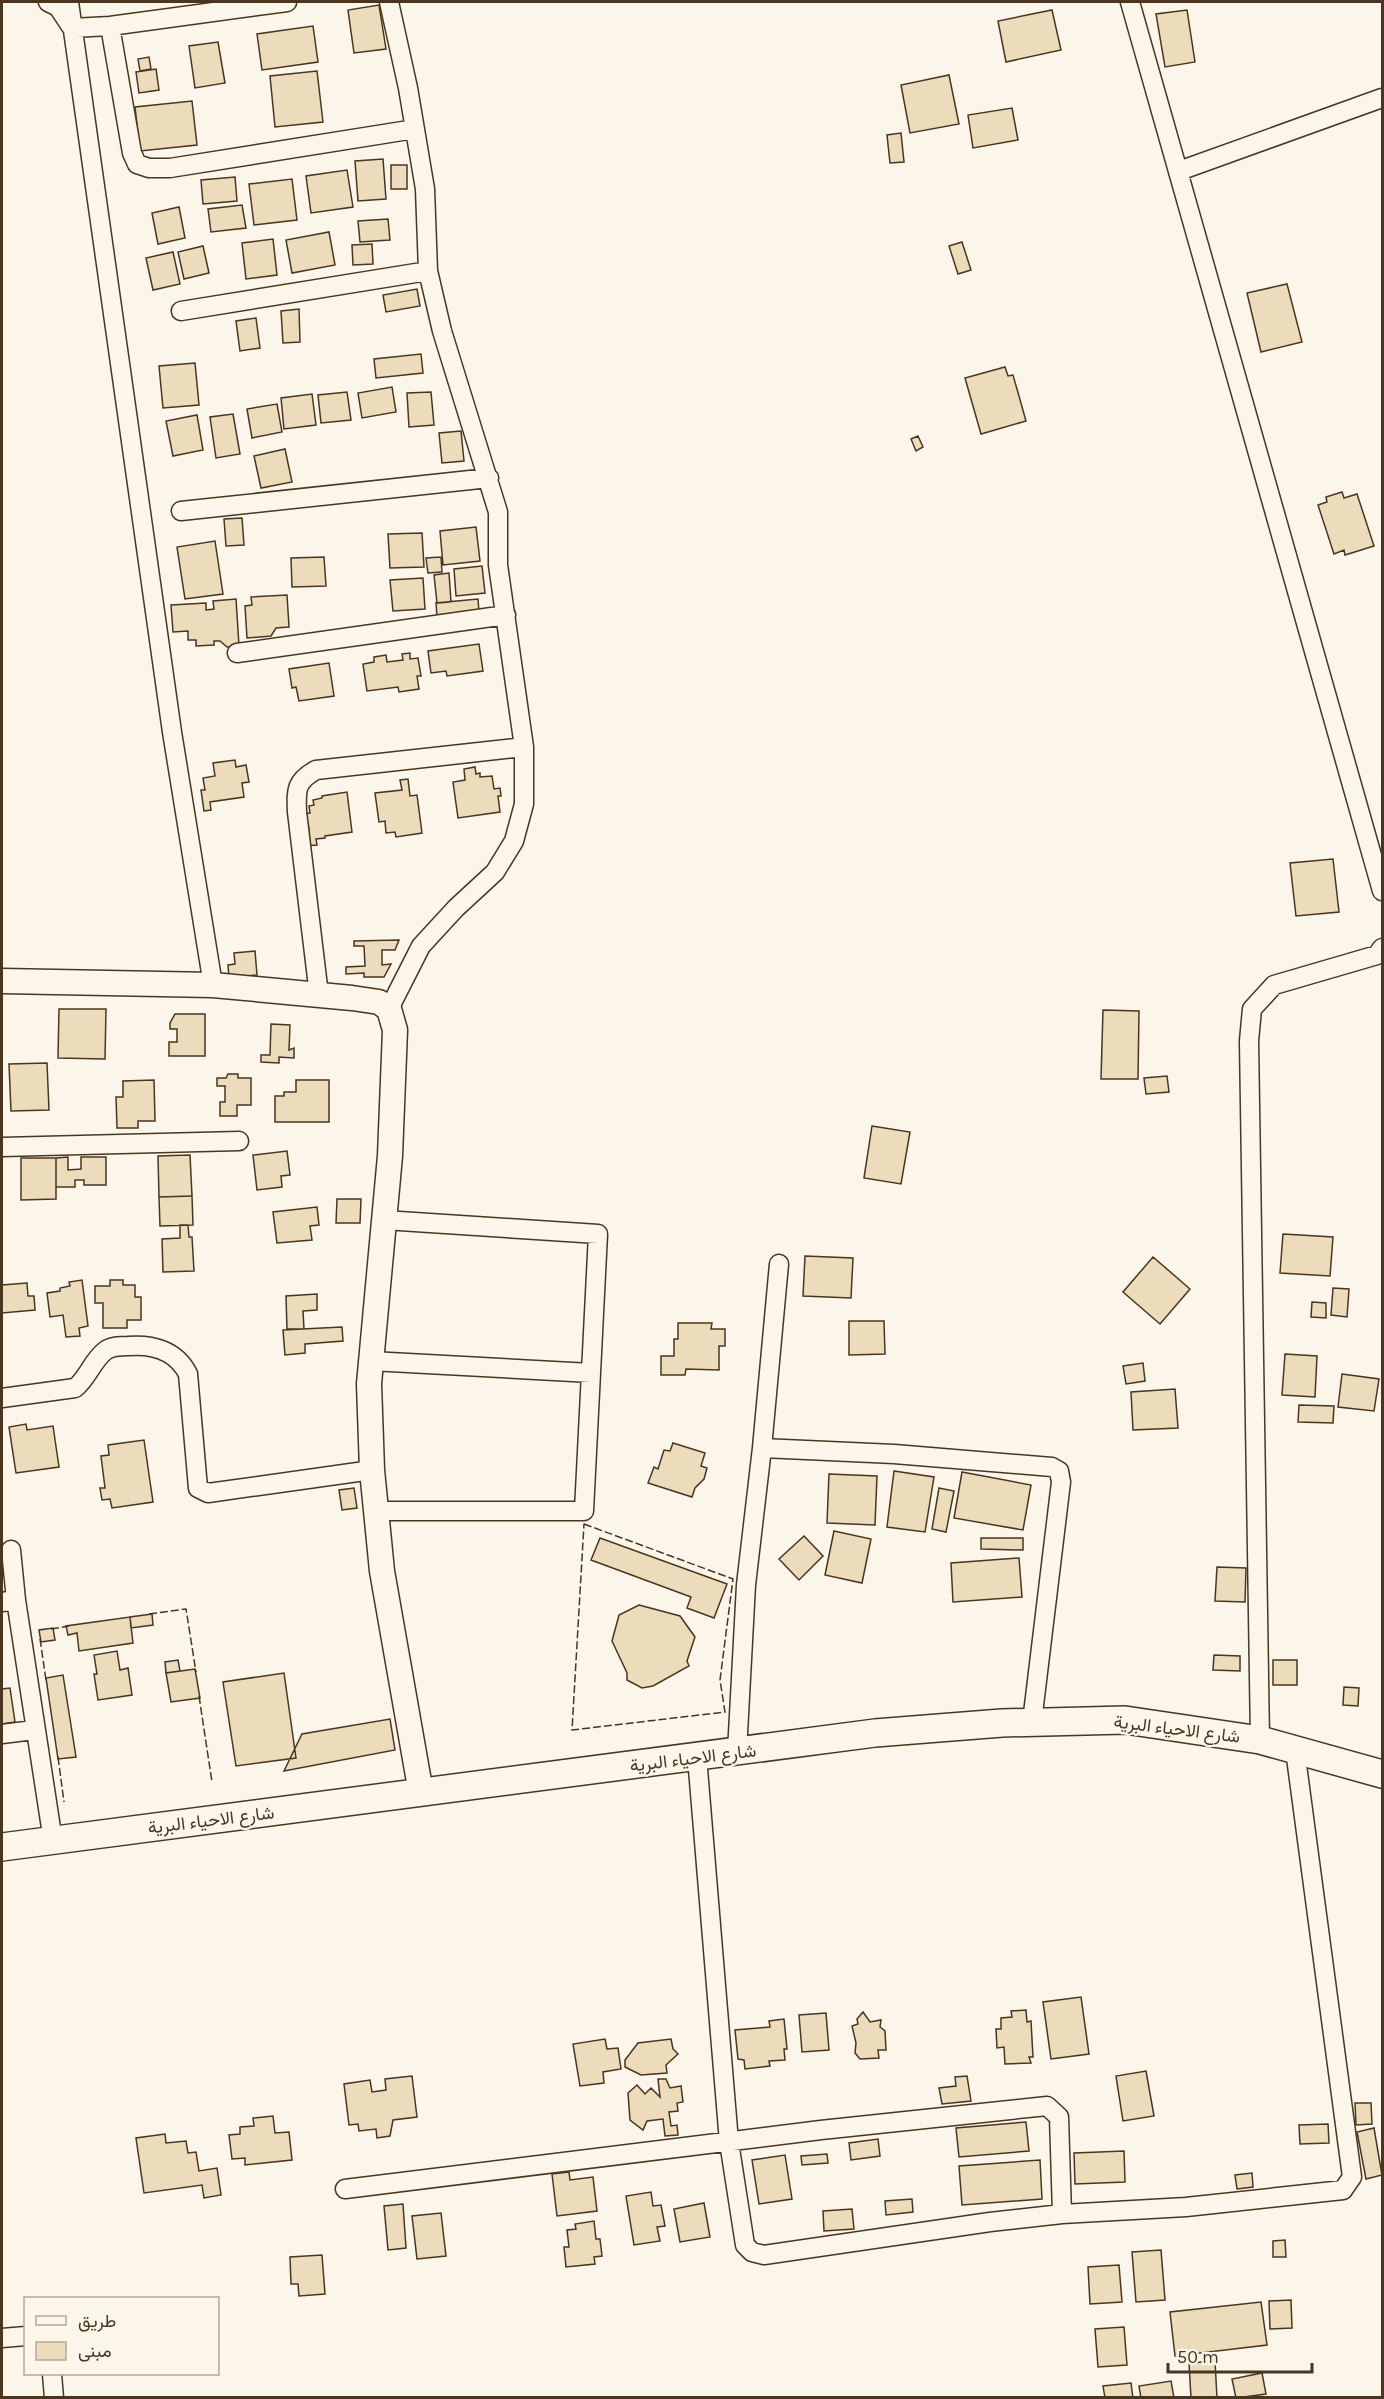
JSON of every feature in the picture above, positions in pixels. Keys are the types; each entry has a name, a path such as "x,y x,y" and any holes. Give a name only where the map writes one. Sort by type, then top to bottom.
{"main road":[{"path":"2,981 213,985 379,1002 389,1010 395,1030 390,1156 369,1383 372,1470 382,1570 422,1793"},
{"name":"شارع الاحياء البرية","path":"2,1847 875,1733 1032,1722 1125,1720 1260,1740 1383,1774"}],"street":[{"path":"48,2 58,7 72,28"},
{"path":"69,2 172,732 213,985"},
{"path":"72,28 111,26 287,2"},
{"path":"389,2 425,189 428,271 442,331 498,512 498,565 524,747 524,804 514,841 495,872 456,908 421,946 389,1010"},
{"path":"1130,2 1383,891"},
{"path":"111,26 132,153 137,164 149,168 170,168 415,129"},
{"path":"1179,171 1383,98"},
{"path":"181,311 428,271"},
{"path":"181,511 489,478"},
{"path":"237,653 506,615"},
{"path":"319,995 297,812 296,790 304,777 316,770 524,747"},
{"path":"1260,1740 1249,1041 1252,1009 1274,985 1377,955 1383,948"},
{"path":"2,1147 239,1141"},
{"path":"375,1511 584,1511 598,1234 384,1220"},
{"path":"737,1752 746,1585 762,1448 779,1264"},
{"path":"2,1398 75,1388 84,1381 106,1350 117,1346 145,1344 163,1349 176,1358 188,1374 200,1491 208,1492 372,1470"},
{"path":"371,1361 591,1373"},
{"path":"762,1448 894,1454 1052,1467 1059,1471 1060,1482 1032,1722"},
{"path":"10,1550 9,1601 53,1841"},
{"path":"2,1734 34,1730"},
{"path":"697,1757 729,2142 745,2245 753,2252 764,2255 990,2222 1062,2214 1186,2207 1343,2190 1352,2177 1295,1750"},
{"path":"345,2189 821,2130 1047,2106 1059,2116 1062,2214"},
{"path":"2,2338 24,2336"},
{"path":"52,2375 54,2397"}],"building":[{"path":"379,5 386,49 354,53 348,10"},
{"path":"1052,10 1061,50 1006,62 998,21"},
{"path":"1187,10 1195,62 1165,67 1156,14"},
{"path":"313,26 318,62 262,70 257,34"},
{"path":"218,42 225,83 195,88 189,46"},
{"path":"149,57 151,69 140,71 138,59"},
{"path":"156,69 159,90 139,93 136,72"},
{"path":"317,71 323,122 275,127 270,76"},
{"path":"949,75 959,124 910,133 901,85"},
{"path":"192,101 197,145 140,151 135,107"},
{"path":"1012,108 1018,140 973,148 968,115"},
{"path":"901,133 904,162 890,163 887,135"},
{"path":"383,159 386,199 358,201 355,161"},
{"path":"391,165 407,165 407,189 391,189"},
{"path":"347,170 353,207 311,213 306,176"},
{"path":"235,177 237,201 203,204 201,180"},
{"path":"292,179 297,220 254,225 249,184"},
{"path":"242,205 246,228 211,232 208,209"},
{"path":"179,207 185,238 158,244 152,213"},
{"path":"388,219 390,240 360,242 358,221"},
{"path":"329,232 335,265 292,273 286,240"},
{"path":"273,239 277,275 246,279 242,243"},
{"path":"962,242 971,270 958,274 949,246"},
{"path":"372,244 373,264 353,265 352,245"},
{"path":"203,246 209,273 184,279 178,252"},
{"path":"173,252 180,284 153,290 146,258"},
{"path":"1287,284 1302,342 1261,352 1247,293"},
{"path":"417,289 420,306 386,312 383,295"},
{"path":"299,309 300,342 283,343 281,311"},
{"path":"256,318 260,348 240,351 236,321"},
{"path":"421,354 423,373 376,378 374,359"},
{"path":"195,363 199,405 163,408 159,366"},
{"path":"1005,367 1008,376 1013,375 1026,421 981,434 965,378"},
{"path":"392,387 396,412 362,418 358,393"},
{"path":"347,392 351,420 321,423 318,395"},
{"path":"431,392 434,425 409,427 407,393"},
{"path":"312,394 316,425 284,429 281,398"},
{"path":"277,404 282,432 252,438 247,409"},
{"path":"233,414 240,454 216,458 210,417"},
{"path":"197,415 203,450 173,456 166,421"},
{"path":"461,431 464,461 442,463 439,433"},
{"path":"918,436 923,447 916,451 911,439"},
{"path":"285,449 292,482 261,488 254,456"},
{"path":"1342,492 1344,498 1357,494 1374,546 1345,555 1344,550 1334,554 1318,505 1327,502 1326,497"},
{"path":"242,518 244,545 226,546 224,519"},
{"path":"476,527 480,561 443,565 440,531"},
{"path":"422,533 424,567 390,568 388,534"},
{"path":"215,541 223,594 185,599 177,547"},
{"path":"324,557 326,586 292,587 291,558"},
{"path":"441,557 442,572 428,573 426,558"},
{"path":"482,566 485,593 456,596 454,569"},
{"path":"449,573 451,602 437,603 434,575"},
{"path":"423,578 425,609 393,611 390,580"},
{"path":"287,595 289,627 276,628 271,636 247,638 245,606 252,605 251,597"},
{"path":"236,599 239,646 227,647 220,641 214,641 214,645 196,646 196,640 188,640 188,631 173,632 171,605 206,603 206,610 214,609 213,601"},
{"path":"478,599 479,612 437,616 436,603"},
{"path":"479,644 483,671 447,676 446,671 431,673 428,651"},
{"path":"410,653 410,659 418,658 421,676 417,676 419,689 399,692 398,687 367,691 363,664 374,662 374,657 386,655 387,662 403,660 402,654"},
{"path":"329,663 334,696 299,701 296,687 292,688 289,669"},
{"path":"235,760 236,767 246,765 249,782 242,783 244,797 210,802 211,810 204,811 201,790 205,790 203,778 215,776 213,763"},
{"path":"475,767 476,774 480,773 480,777 492,776 494,789 500,788 501,796 498,796 500,812 458,818 453,782 465,780 464,769"},
{"path":"408,779 410,796 417,795 422,833 396,837 395,832 386,833 385,821 379,822 375,793 402,790 400,780"},
{"path":"347,792 352,832 325,836 325,838 316,839 317,845 304,846 302,830 309,830 308,823 304,823 302,814 310,813 309,806 314,805 313,800 322,798 322,796"},
{"path":"1333,859 1339,912 1296,916 1290,863"},
{"path":"399,940 395,950 382,950 382,965 391,964 384,977 364,977 364,973 346,974 346,967 365,966 364,946 354,946 354,941"},
{"path":"255,951 257,975 229,978 228,965 235,964 234,953"},
{"path":"59,1009 106,1009 105,1059 58,1058"},
{"path":"1103,1010 1139,1011 1138,1079 1101,1079"},
{"path":"175,1014 205,1014 205,1056 169,1056 169,1042 177,1042 177,1029 170,1029 170,1023"},
{"path":"271,1024 290,1025 289,1050 294,1048 294,1058 279,1057 279,1063 261,1062 261,1055 270,1055"},
{"path":"47,1063 49,1110 11,1111 9,1064"},
{"path":"228,1074 238,1074 238,1078 251,1078 251,1105 237,1105 237,1116 220,1116 220,1102 225,1102 225,1086 217,1086 217,1078 226,1078"},
{"path":"1167,1076 1169,1092 1146,1094 1144,1078"},
{"path":"154,1080 155,1121 138,1121 138,1128 117,1128 116,1097 123,1097 123,1081"},
{"path":"296,1080 329,1080 329,1122 275,1122 275,1096 284,1096 284,1092 296,1092"},
{"path":"872,1126 910,1132 901,1184 864,1178"},
{"path":"287,1151 290,1175 281,1176 282,1187 257,1190 253,1155"},
{"path":"190,1155 192,1196 159,1197 158,1156"},
{"path":"68,1157 68,1170 81,1169 81,1157 106,1157 106,1185 84,1185 84,1180 75,1180 75,1187 56,1187 56,1158"},
{"path":"21,1158 56,1158 56,1199 21,1200"},
{"path":"192,1196 193,1225 160,1226 159,1197"},
{"path":"337,1199 361,1199 360,1223 336,1223"},
{"path":"317,1207 319,1225 310,1226 312,1240 277,1243 273,1212"},
{"path":"180,1225 188,1225 189,1237 192,1237 194,1271 163,1272 162,1239 180,1238"},
{"path":"1283,1234 1333,1237 1330,1276 1280,1273"},
{"path":"805,1256 853,1258 851,1298 803,1296"},
{"path":"1153,1257 1190,1289 1160,1324 1123,1292"},
{"path":"82,1280 88,1326 79,1328 80,1336 66,1337 63,1315 50,1317 47,1293 60,1291 60,1288 70,1286 69,1282"},
{"path":"110,1280 123,1280 123,1285 135,1285 135,1297 141,1297 141,1320 127,1320 127,1328 103,1328 103,1303 95,1303 95,1286 110,1286"},
{"path":"27,1283 28,1296 34,1296 35,1310 2,1313 2,1285"},
{"path":"1333,1288 1349,1289 1347,1317 1331,1315"},
{"path":"317,1294 317,1310 303,1311 304,1329 287,1329 286,1296"},
{"path":"1312,1302 1326,1303 1326,1318 1311,1317"},
{"path":"849,1321 884,1321 885,1354 849,1355"},
{"path":"678,1323 712,1323 711,1329 725,1329 725,1346 719,1346 719,1370 686,1369 685,1375 661,1375 661,1356 674,1356 674,1339 678,1339"},
{"path":"342,1327 343,1341 305,1344 305,1353 285,1355 283,1330"},
{"path":"1285,1354 1317,1356 1315,1397 1282,1395"},
{"path":"1143,1363 1145,1381 1126,1384 1123,1366"},
{"path":"1342,1374 1379,1379 1374,1411 1338,1407"},
{"path":"1175,1389 1178,1428 1133,1430 1131,1392"},
{"path":"1299,1405 1334,1406 1333,1423 1298,1422"},
{"path":"26,1424 27,1430 53,1426 59,1467 16,1473 9,1427"},
{"path":"144,1440 153,1502 112,1508 110,1499 102,1500 100,1488 105,1488 101,1456 109,1455 108,1445"},
{"path":"673,1443 705,1453 701,1466 707,1468 704,1479 695,1488 692,1497 648,1483 654,1467 658,1469 664,1450 670,1451"},
{"path":"894,1471 934,1477 925,1532 887,1527"},
{"path":"962,1472 1031,1485 1023,1530 954,1518"},
{"path":"829,1474 877,1476 875,1525 827,1523"},
{"path":"354,1488 357,1508 342,1510 339,1490"},
{"path":"939,1488 954,1491 946,1532 932,1529"},
{"path":"834,1531 871,1539 862,1583 825,1575"},
{"path":"804,1536 823,1556 799,1580 779,1559"},
{"path":"600,1538 727,1584 714,1618 687,1608 691,1597 591,1560"},
{"path":"981,1538 1023,1538 1023,1550 981,1549"},
{"path":"1019,1558 1022,1597 953,1602 951,1563"},
{"path":"1217,1567 1246,1568 1245,1602 1215,1601"},
{"path":"639,1605 680,1616 695,1637 687,1661 689,1666 653,1686 642,1688 627,1680 627,1673 612,1641 619,1615"},
{"path":"152,1614 153,1625 131,1628 130,1617"},
{"path":"130,1617 133,1643 79,1651 77,1633 68,1635 66,1626"},
{"path":"53,1628 55,1640 41,1642 39,1630"},
{"path":"117,1651 120,1670 128,1668 132,1695 98,1700 94,1655"},
{"path":"1214,1655 1240,1656 1240,1671 1213,1670"},
{"path":"178,1660 180,1671 166,1673 165,1662"},
{"path":"1273,1660 1297,1660 1297,1685 1273,1685"},
{"path":"195,1669 200,1698 171,1702 166,1673"},
{"path":"284,1673 296,1758 236,1766 223,1682"},
{"path":"63,1675 76,1757 58,1759 46,1678"},
{"path":"1344,1687 1359,1688 1358,1706 1343,1705"},
{"path":"10,1688 15,1722 2,1724 2,1689"},
{"path":"390,1719 395,1750 284,1771 302,1734"},
{"path":"1081,1997 1089,2054 1051,2059 1043,2002"},
{"path":"1026,2010 1027,2022 1031,2021 1033,2057 1029,2057 1031,2063 1005,2064 1004,2047 997,2048 996,2029 1001,2029 1001,2018 1012,2017 1011,2011"},
{"path":"863,2012 870,2022 881,2020 880,2027 885,2031 886,2050 878,2050 879,2058 860,2059 855,2053 856,2043 852,2026 858,2024 857,2019"},
{"path":"826,2013 829,2050 802,2052 799,2015"},
{"path":"784,2019 787,2049 784,2049 785,2060 769,2061 770,2066 745,2069 744,2060 738,2059 735,2030 770,2027 769,2021"},
{"path":"605,2039 607,2049 618,2048 621,2069 603,2072 604,2083 580,2086 573,2044"},
{"path":"671,2039 673,2049 678,2054 666,2065 667,2073 641,2075 625,2067 625,2060 638,2043"},
{"path":"1146,2071 1154,2116 1123,2121 1116,2076"},
{"path":"412,2076 417,2117 393,2120 390,2136 377,2138 376,2129 359,2131 358,2124 349,2125 344,2084 370,2080 372,2092 386,2090 385,2079"},
{"path":"967,2076 971,2101 942,2104 939,2088 956,2086 955,2077"},
{"path":"658,2079 666,2079 670,2088 681,2086 683,2102 677,2103 678,2111 669,2112 671,2126 677,2125 678,2135 665,2136 663,2119 647,2121 643,2130 630,2120 628,2093 637,2085 645,2094 651,2088 660,2097"},
{"path":"1355,2103 1371,2103 1372,2124 1356,2125"},
{"path":"273,2116 275,2133 289,2132 292,2160 245,2165 245,2158 232,2159 229,2135 240,2134 240,2127 254,2126 253,2118"},
{"path":"1026,2122 1029,2151 959,2157 956,2128"},
{"path":"1328,2124 1329,2143 1300,2144 1299,2125"},
{"path":"1374,2128 1382,2175 1366,2179 1357,2132"},
{"path":"165,2134 166,2143 186,2141 188,2153 196,2152 199,2171 217,2168 221,2195 204,2198 202,2185 144,2193 136,2138"},
{"path":"878,2139 880,2156 851,2160 849,2143"},
{"path":"1124,2151 1125,2182 1075,2184 1074,2153"},
{"path":"827,2154 828,2163 802,2165 801,2156"},
{"path":"785,2155 792,2199 759,2204 752,2160"},
{"path":"1040,2160 1042,2199 962,2205 959,2166"},
{"path":"569,2172 570,2180 593,2177 597,2211 557,2216 552,2174"},
{"path":"1252,2173 1253,2187 1237,2189 1235,2175"},
{"path":"651,2192 653,2206 661,2205 665,2226 657,2227 660,2241 634,2245 626,2196"},
{"path":"912,2199 913,2212 886,2215 885,2201"},
{"path":"704,2203 710,2237 680,2242 674,2209"},
{"path":"403,2204 406,2248 388,2250 384,2206"},
{"path":"852,2209 854,2229 824,2231 823,2211"},
{"path":"441,2213 446,2256 417,2259 412,2216"},
{"path":"594,2221 596,2239 600,2239 602,2256 594,2257 595,2264 566,2267 564,2247 569,2247 567,2230 576,2229 575,2224"},
{"path":"1285,2240 1286,2257 1273,2257 1273,2241"},
{"path":"1161,2250 1165,2300 1136,2302 1132,2252"},
{"path":"322,2255 325,2294 299,2296 298,2284 291,2284 290,2257"},
{"path":"1119,2265 1122,2302 1090,2304 1088,2267"},
{"path":"1291,2300 1292,2328 1270,2329 1269,2301"},
{"path":"1261,2302 1267,2345 1175,2356 1170,2312"},
{"path":"1124,2327 1127,2365 1098,2367 1095,2329"},
{"path":"1215,2361 1217,2398 1191,2398 1189,2363"},
{"path":"1262,2373 1266,2394 1236,2398 1232,2379"},
{"path":"1171,2381 1174,2398 1141,2398 1139,2386"},
{"path":"1131,2383 1133,2398 1105,2398 1103,2386"}],"fence":[{"path":"584,1524 733,1579 720,1680 725,1712 572,1730 584,1524"},
{"path":"149,1614 186,1609 196,1672"},
{"path":"51,1629 69,1626"},
{"path":"40,1639 46,1680"},
{"path":"199,1696 212,1782"},
{"path":"58,1757 64,1802"}]}
